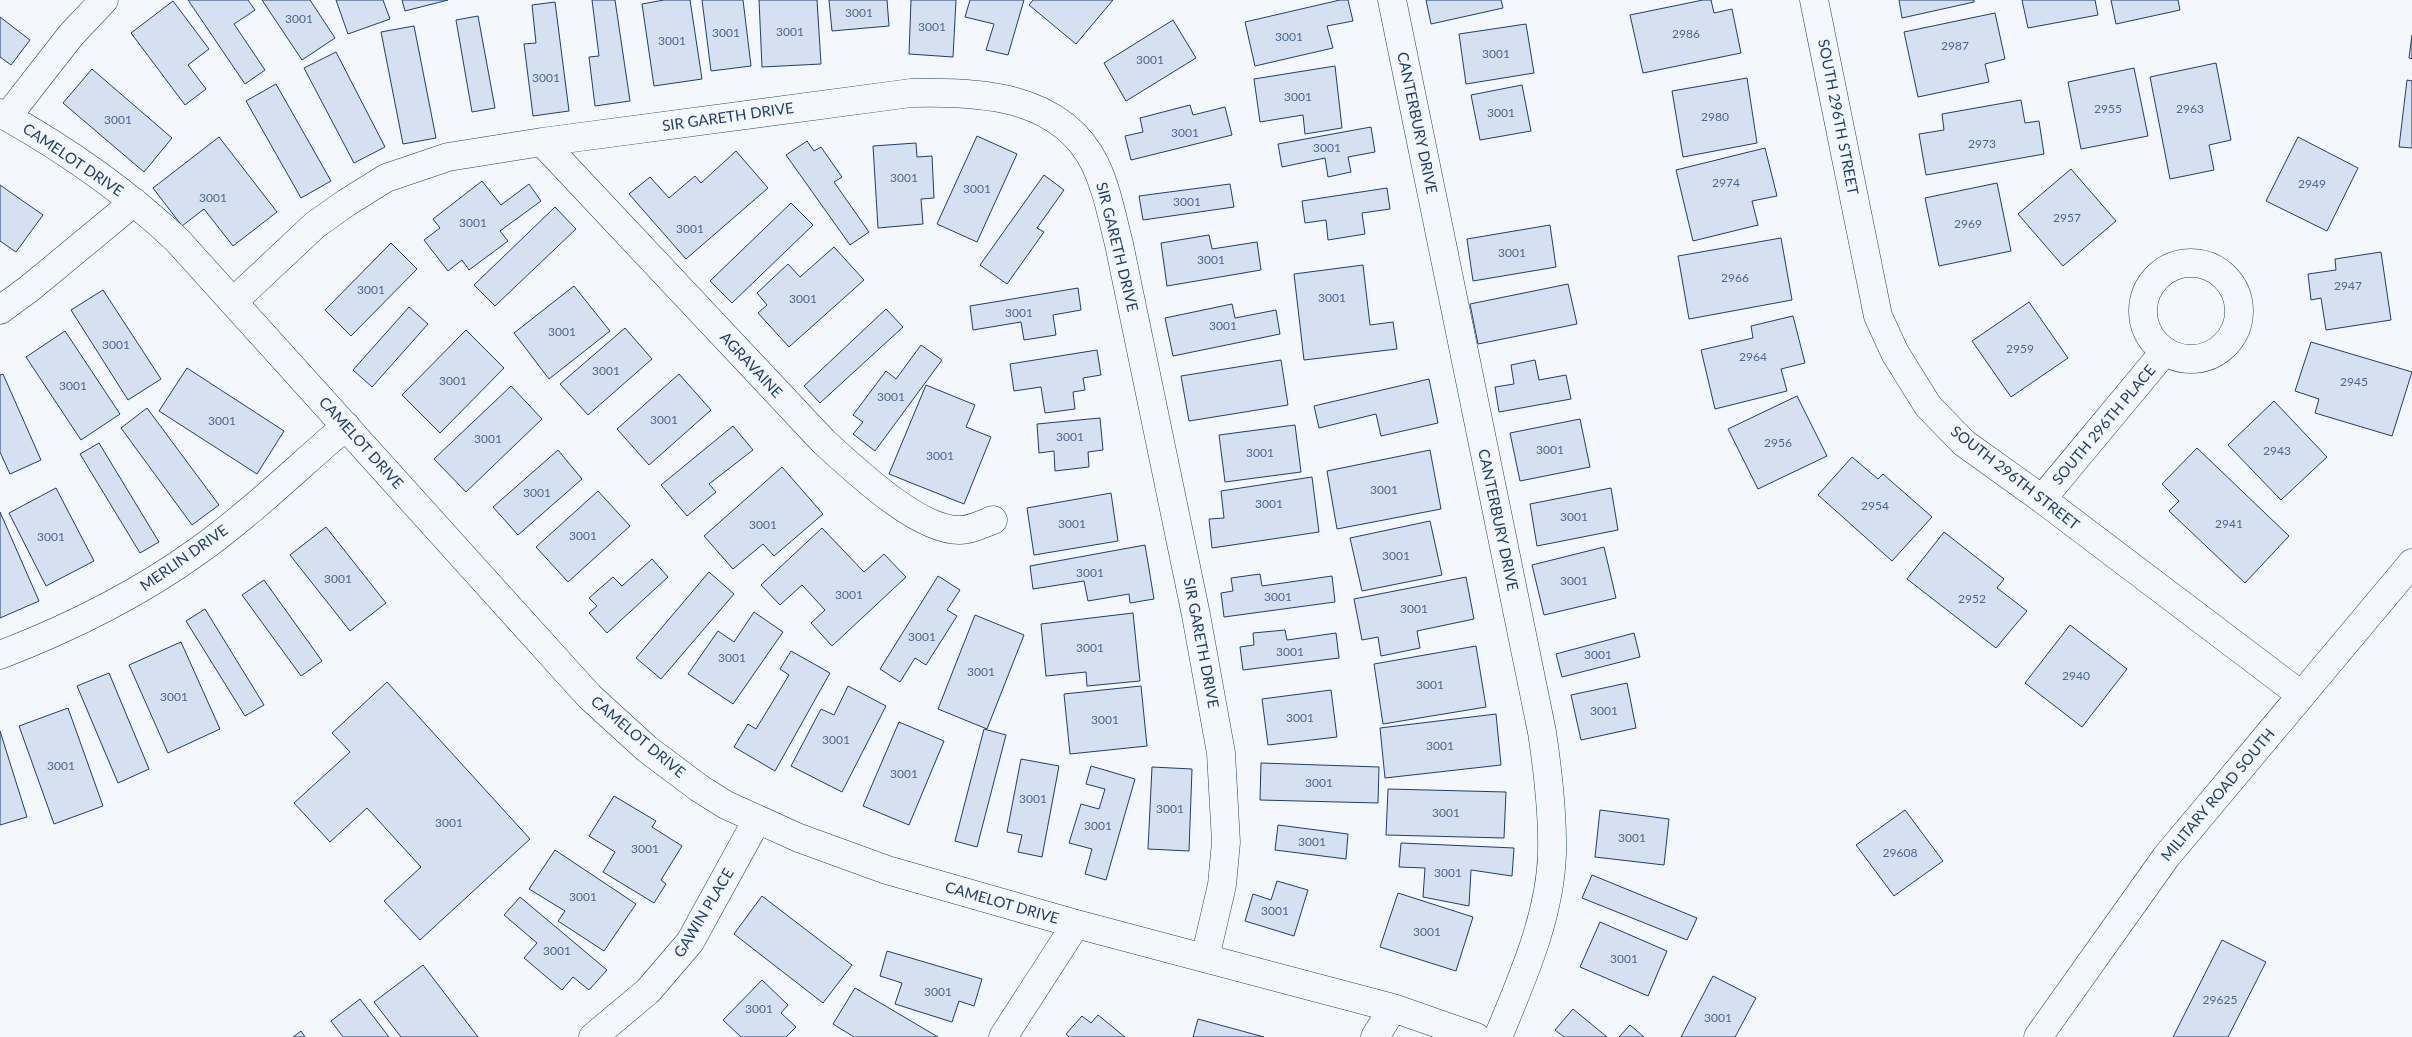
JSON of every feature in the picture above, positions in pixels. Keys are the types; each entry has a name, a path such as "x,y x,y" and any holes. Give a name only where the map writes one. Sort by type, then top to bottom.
{"street":[{"path":"4,115 71,35 104,0"},
{"name":"CANTERBURY DRIVE","path":"1392,0 1542,732 1549,782 1552,855 1549,888 1523,976 1498,1037"},
{"name":"SOUTH 296TH STREET","path":"1814,0 1878,316 1895,353 1928,406 1964,443 2042,499 2301,695"},
{"name":"SIR GARETH DRIVE","path":"234,302 315,225 386,178 448,157 542,142 891,94 948,92 995,97 1023,103 1060,123 1079,139 1095,164 1119,244 1218,728 1224,781 1226,842 1222,885 1205,958"},
{"name":"CAMELOT DRIVE","path":"4,115 103,178 134,202 177,240 583,690 647,749 699,788 757,820 887,870 1076,924 1393,1008 1476,1037"},
{"name":"AGRAVAINE","path":"542,142 824,442 861,475 901,505 940,526 965,530 993,520"},
{"path":"0,310 30,288 134,202"},
{"name":"SOUTH 296TH PLACE","path":"2042,499 2165,351"},
{"name":"MERLIN DRIVE","path":"0,655 79,622 164,574 222,533 346,426"},
{"name":"MILITARY ROAD SOUTH","path":"2038,1037 2166,857 2412,563"},
{"name":"GAWIN PLACE","path":"593,1037 648,991 690,942 757,820"},
{"path":"1003,1037 1076,924"},
{"path":"1375,1037 1393,1008"}],"building":[{"path":"188,0 248,0 255,10 234,24 265,70 245,84"},
{"path":"262,0 310,0 335,38 302,60"},
{"path":"336,0 383,0 390,19 348,34"},
{"path":"402,0 448,0 405,11"},
{"path":"592,0 615,0 630,101 595,106 589,57 599,56"},
{"path":"664,0 690,0 702,79 654,86 642,4"},
{"path":"702,0 743,0 751,66 711,71"},
{"path":"759,0 817,0 821,64 762,67"},
{"path":"829,0 887,0 889,26 832,31"},
{"path":"911,0 956,0 953,57 909,54"},
{"path":"970,0 1024,0 1008,55 986,50 994,24 965,17"},
{"path":"1033,0 1113,0 1076,44 1029,5"},
{"path":"1340,0 1348,0 1353,21 1327,26 1333,48 1255,66 1245,22"},
{"path":"1426,0 1501,0 1503,8 1431,24"},
{"path":"1711,0 1714,13 1732,9 1741,53 1643,73 1630,15"},
{"path":"1899,0 1974,0 1974,2 1902,18"},
{"path":"2022,0 2095,0 2098,15 2028,28"},
{"path":"2111,0 2178,0 2180,10 2116,24"},
{"path":"173,1 209,49 188,65 206,89 185,105 131,33"},
{"path":"555,2 569,111 533,116 524,44 536,43 532,5"},
{"path":"1995,13 2005,59 1985,64 1989,82 1918,97 1904,32"},
{"path":"478,16 495,108 472,112 456,20"},
{"path":"0,17 30,40 11,65 0,57"},
{"path":"1173,20 1196,58 1126,101 1104,63"},
{"path":"1526,24 1534,73 1466,84 1459,34"},
{"path":"414,26 436,138 403,144 381,32"},
{"path":"2412,35 2412,59 2409,58"},
{"path":"336,52 385,147 354,163 304,68"},
{"path":"2216,63 2231,140 2209,145 2214,170 2170,179 2150,77"},
{"path":"1335,66 1342,128 1305,134 1303,115 1260,122 1254,79"},
{"path":"2134,68 2148,136 2081,149 2068,82"},
{"path":"92,69 172,138 144,172 63,103"},
{"path":"1747,78 1757,143 1683,157 1672,91"},
{"path":"2407,80 2412,81 2412,148 2399,147"},
{"path":"276,84 331,181 301,198 246,101"},
{"path":"1522,85 1531,131 1480,140 1471,95"},
{"path":"2021,100 2025,123 2039,121 2044,154 1926,175 1919,134 1944,130 1942,114"},
{"path":"1190,105 1193,115 1225,107 1232,135 1131,160 1125,136 1143,132 1140,118"},
{"path":"1371,127 1375,152 1348,157 1351,172 1328,177 1325,158 1282,167 1278,144"},
{"path":"977,136 1017,154 977,242 937,224"},
{"path":"219,137 277,212 233,246 204,209 182,226 153,188"},
{"path":"2298,137 2358,168 2327,231 2266,201"},
{"path":"807,141 814,151 821,147 842,177 834,182 869,232 850,245 786,155"},
{"path":"916,143 917,157 932,156 934,198 921,199 923,224 878,228 873,146"},
{"path":"1765,148 1777,196 1752,201 1758,225 1693,241 1676,170"},
{"path":"736,151 768,188 686,259 629,194 650,177 669,198 695,176 701,183"},
{"path":"2071,169 2116,221 2063,266 2018,214"},
{"path":"1044,175 1064,190 1037,228 1044,232 1007,284 980,265"},
{"path":"482,181 501,205 529,184 541,201 500,231 508,241 469,270 462,260 448,271 424,240 440,228 433,219"},
{"path":"1997,183 2011,251 1939,266 1925,198"},
{"path":"1230,184 1234,207 1143,220 1139,196"},
{"path":"0,185 43,215 16,252 0,241"},
{"path":"1387,188 1390,209 1362,213 1365,234 1328,240 1326,220 1305,223 1302,201"},
{"path":"791,203 813,225 732,303 710,281"},
{"path":"555,207 576,229 495,306 474,285"},
{"path":"1550,225 1556,267 1473,281 1467,239"},
{"path":"1209,235 1212,249 1257,242 1261,270 1167,286 1161,243"},
{"path":"1781,238 1792,300 1689,319 1678,256"},
{"path":"391,243 417,269 351,336 325,310"},
{"path":"834,247 864,280 789,347 758,313 767,305 757,293 788,264 800,277"},
{"path":"2381,252 2391,320 2326,330 2321,298 2311,300 2308,274 2336,270 2335,259"},
{"path":"1363,265 1370,325 1393,322 1397,349 1304,360 1294,274"},
{"path":"1568,284 1577,324 1478,344 1470,304"},
{"path":"574,286 610,331 549,379 514,333"},
{"path":"1078,288 1081,310 1053,315 1056,335 1024,340 1021,322 973,330 970,306"},
{"path":"103,290 161,379 128,400 71,310"},
{"path":"2029,302 2068,358 2011,397 1972,341"},
{"path":"1232,304 1235,318 1276,310 1280,334 1173,356 1165,318"},
{"path":"409,307 428,324 372,387 353,370"},
{"path":"886,309 903,327 820,403 804,386"},
{"path":"1793,316 1805,363 1781,369 1787,391 1715,409 1701,350 1753,338 1751,326"},
{"path":"625,328 652,359 588,415 560,384"},
{"path":"466,330 504,368 440,433 402,395"},
{"path":"65,331 120,414 81,440 26,357"},
{"path":"2311,342 2412,372 2392,436 2315,413 2319,399 2295,391"},
{"path":"921,345 942,360 875,451 853,434 863,422 853,415 886,371 896,379"},
{"path":"1097,350 1101,375 1083,378 1085,390 1073,392 1075,409 1045,413 1041,387 1014,391 1010,364"},
{"path":"1281,360 1288,405 1189,421 1181,376"},
{"path":"1535,360 1539,380 1566,375 1571,399 1499,412 1495,387 1514,384 1511,365"},
{"path":"187,368 284,431 257,474 159,411"},
{"path":"3,374 41,460 10,474 0,452 0,375"},
{"path":"679,374 711,410 649,465 617,429"},
{"path":"1429,379 1438,423 1381,436 1376,414 1319,428 1314,406"},
{"path":"926,385 975,405 966,427 991,437 964,504 889,474"},
{"path":"511,386 542,419 466,492 434,459"},
{"path":"1797,396 1827,456 1758,489 1728,429"},
{"path":"2274,401 2327,457 2281,500 2228,445"},
{"path":"147,408 219,505 192,525 121,428"},
{"path":"1100,418 1103,450 1088,452 1089,467 1055,471 1054,451 1039,453 1037,424"},
{"path":"1580,419 1590,467 1520,481 1510,433"},
{"path":"1295,425 1301,472 1225,482 1219,435"},
{"path":"733,426 753,450 709,484 716,492 687,516 661,485"},
{"path":"99,443 159,542 140,553 80,454"},
{"path":"2197,448 2289,536 2245,583 2169,511 2179,501 2162,484"},
{"path":"558,450 582,479 518,535 493,507"},
{"path":"1430,450 1441,509 1337,529 1327,471"},
{"path":"1852,457 1878,479 1883,474 1932,517 1892,561 1818,495"},
{"path":"782,467 823,514 774,556 763,544 733,569 704,536"},
{"path":"1312,477 1319,532 1212,548 1209,519 1224,518 1221,491"},
{"path":"56,488 94,561 46,586 9,513"},
{"path":"1611,488 1618,530 1537,546 1530,504"},
{"path":"598,491 630,526 568,582 536,547"},
{"path":"1111,493 1118,541 1034,555 1027,508"},
{"path":"0,512 39,601 0,618"},
{"path":"1430,521 1442,575 1362,591 1350,538"},
{"path":"326,527 386,603 350,631 290,555"},
{"path":"822,528 864,572 884,554 906,577 832,646 811,623 825,610 802,585 780,605 761,585"},
{"path":"1944,532 2004,579 1997,588 2027,611 1996,648 1907,579"},
{"path":"1145,545 1154,599 1130,603 1129,594 1088,601 1084,581 1033,589 1030,566"},
{"path":"1604,547 1616,598 1544,615 1532,565"},
{"path":"652,559 668,577 607,633 589,613 597,606 589,598 613,577 622,586"},
{"path":"709,572 734,594 661,679 636,658"},
{"path":"1260,574 1262,586 1332,576 1335,602 1224,617 1221,593 1233,591 1231,578"},
{"path":"938,576 960,590 947,610 957,616 926,665 915,658 900,682 880,669"},
{"path":"1466,577 1474,619 1417,631 1420,648 1381,656 1378,637 1362,640 1354,599"},
{"path":"264,580 322,661 301,676 242,595"},
{"path":"205,609 264,705 245,716 186,621"},
{"path":"754,612 783,632 733,704 688,674 718,631 734,642"},
{"path":"1133,613 1140,681 1087,686 1086,672 1046,676 1041,624"},
{"path":"975,615 1024,635 987,729 938,709"},
{"path":"2070,625 2127,669 2082,727 2025,683"},
{"path":"1285,630 1287,640 1336,633 1339,658 1243,670 1240,647 1254,645 1253,633"},
{"path":"1634,633 1640,657 1562,677 1556,654"},
{"path":"181,642 220,729 168,753 129,665"},
{"path":"1476,646 1486,707 1383,724 1374,664"},
{"path":"791,651 830,673 775,771 734,747 748,724 756,729 789,675 780,669"},
{"path":"109,673 149,769 118,783 77,686"},
{"path":"387,682 530,839 420,940 384,901 421,867 367,808 330,842 294,803 350,752 332,733"},
{"path":"1627,683 1636,728 1581,740 1571,695"},
{"path":"848,686 886,706 842,792 791,766 821,709 834,715"},
{"path":"1141,686 1147,746 1070,754 1064,694"},
{"path":"1331,690 1337,737 1268,745 1262,699"},
{"path":"68,708 103,806 54,824 19,726"},
{"path":"1496,714 1501,765 1385,778 1380,728"},
{"path":"899,722 944,741 909,825 863,806"},
{"path":"984,729 1006,735 977,847 955,841"},
{"path":"0,731 27,817 0,825"},
{"path":"1021,759 1059,766 1042,857 1018,852 1022,835 1007,832"},
{"path":"1261,763 1379,767 1378,803 1260,800"},
{"path":"1091,766 1135,779 1106,880 1085,874 1092,849 1069,843 1081,804 1099,809 1105,789 1086,784"},
{"path":"1152,767 1192,769 1189,851 1148,849"},
{"path":"1388,789 1506,792 1504,838 1386,835"},
{"path":"614,796 656,821 652,827 682,846 661,880 666,884 654,903 603,872 615,852 589,836"},
{"path":"1600,810 1669,819 1664,865 1595,857"},
{"path":"1905,810 1943,861 1894,896 1856,845"},
{"path":"1278,825 1348,834 1346,859 1275,850"},
{"path":"1401,843 1514,848 1512,876 1471,870 1469,906 1423,897 1425,868 1399,867"},
{"path":"555,850 636,904 604,951 558,921 565,911 529,889"},
{"path":"1592,875 1697,918 1687,940 1582,898"},
{"path":"1277,881 1308,890 1294,936 1245,921 1253,894 1271,900"},
{"path":"1398,893 1473,917 1456,971 1380,947"},
{"path":"762,896 852,965 823,1003 734,934"},
{"path":"520,897 607,970 589,990 573,977 562,990 524,958 537,943 504,915"},
{"path":"1600,922 1667,951 1648,996 1580,967"},
{"path":"2222,940 2266,962 2228,1037 2173,1037"},
{"path":"887,951 982,979 974,1006 959,1001 952,1022 895,1004 902,983 880,976"},
{"path":"423,965 478,1037 401,1037 374,1002"},
{"path":"1713,976 1756,998 1735,1037 1681,1037"},
{"path":"762,980 788,1005 781,1013 796,1027 786,1037 741,1037 723,1020"},
{"path":"855,988 938,1037 854,1037 833,1024"},
{"path":"360,999 389,1037 343,1037 331,1021"},
{"path":"1573,1009 1607,1037 1564,1037 1555,1030"},
{"path":"1098,1015 1125,1037 1069,1037 1066,1034 1082,1016 1091,1023"},
{"path":"1198,1019 1264,1037 1193,1037"},
{"path":"1630,1025 1644,1037 1619,1037"},
{"path":"301,1031 305,1037 293,1037"}]}
